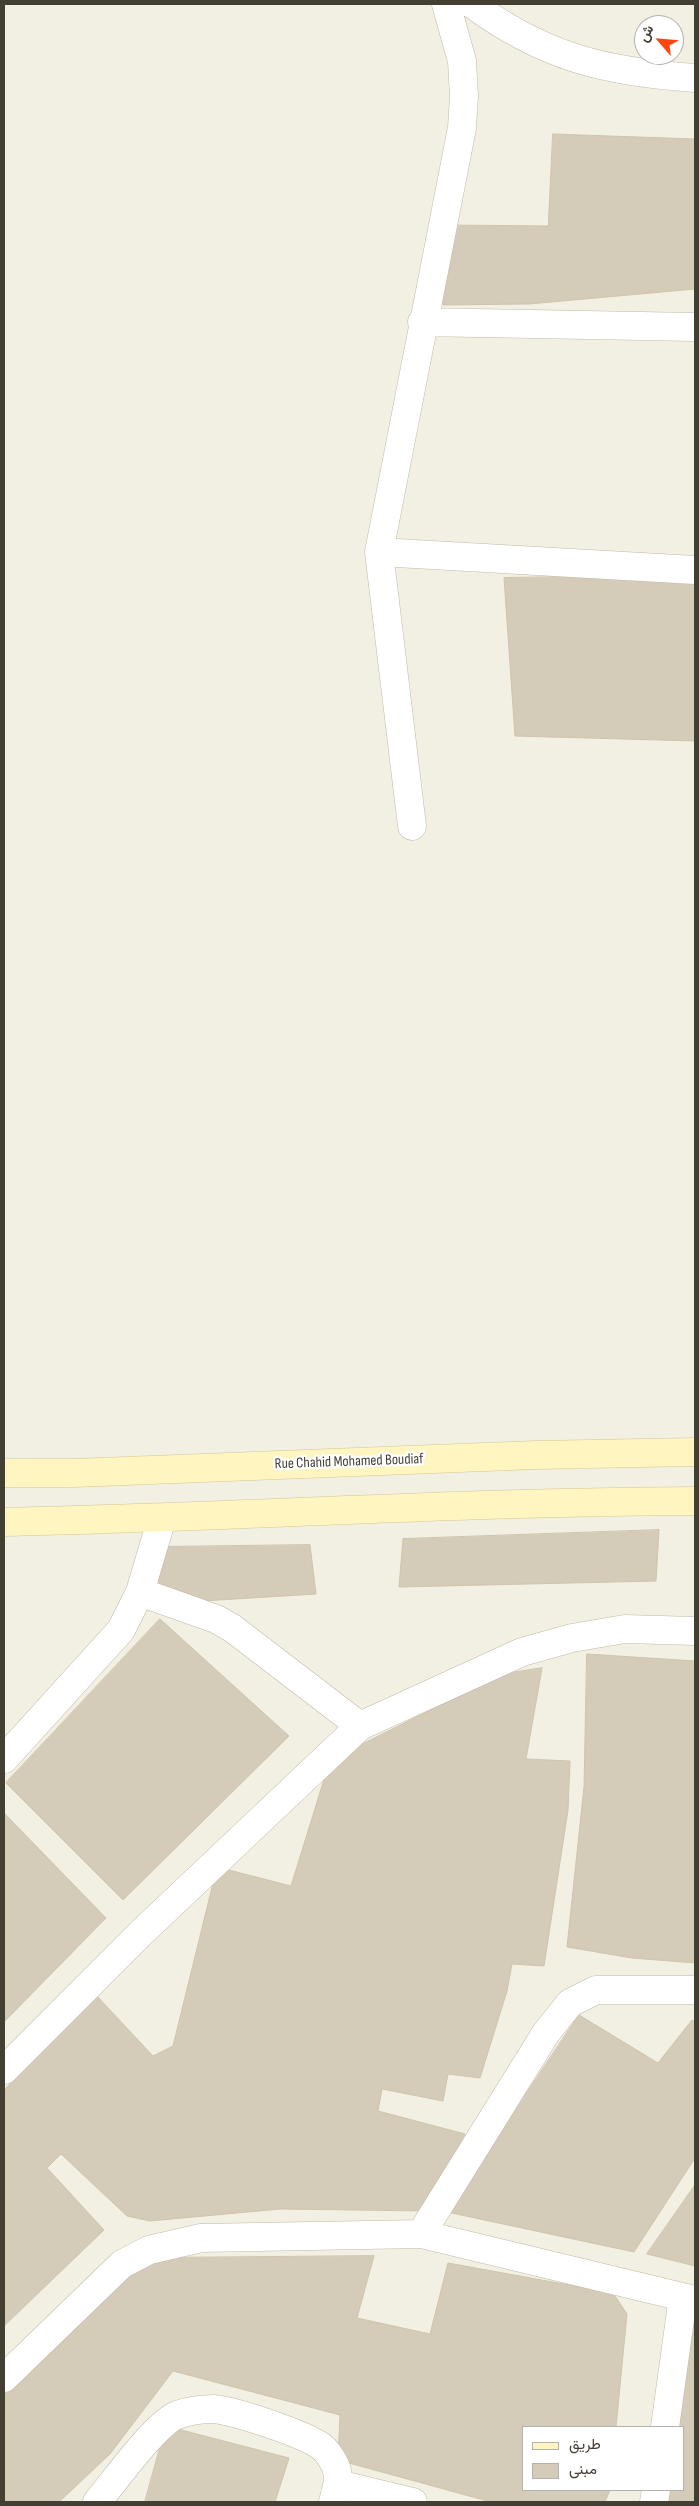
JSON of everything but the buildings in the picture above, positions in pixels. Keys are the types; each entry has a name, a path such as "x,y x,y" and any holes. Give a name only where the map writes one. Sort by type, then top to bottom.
{"main road":[{"name":"Rue Chahid Mohamed Boudiaf","path":"4,1474 536,1455 695,1452"},
{"path":"4,1522 162,1518 419,1507 695,1501"}],"street":[{"path":"412,826 379,552 422,322 453,179 464,96 462,61 446,4"},
{"path":"472,4 525,39 555,52 613,69 695,78"},
{"path":"422,322 695,327"},
{"path":"379,552 695,570"},
{"path":"4,1759 121,1630 140,1592 162,1518"},
{"path":"140,1592 216,1619 232,1628 360,1726"},
{"path":"4,2070 141,1933 360,1726 522,1652 572,1638 625,1628 695,1631"},
{"path":"421,2234 546,2033 570,2003 596,1990 695,1990"},
{"path":"4,2378 122,2264 149,2250 201,2238 421,2234 689,2298 665,2426"},
{"path":"97,2502 160,2426 174,2416 189,2411 215,2409 273,2425 312,2440 323,2448 336,2467 336,2493 413,2502"}]}
